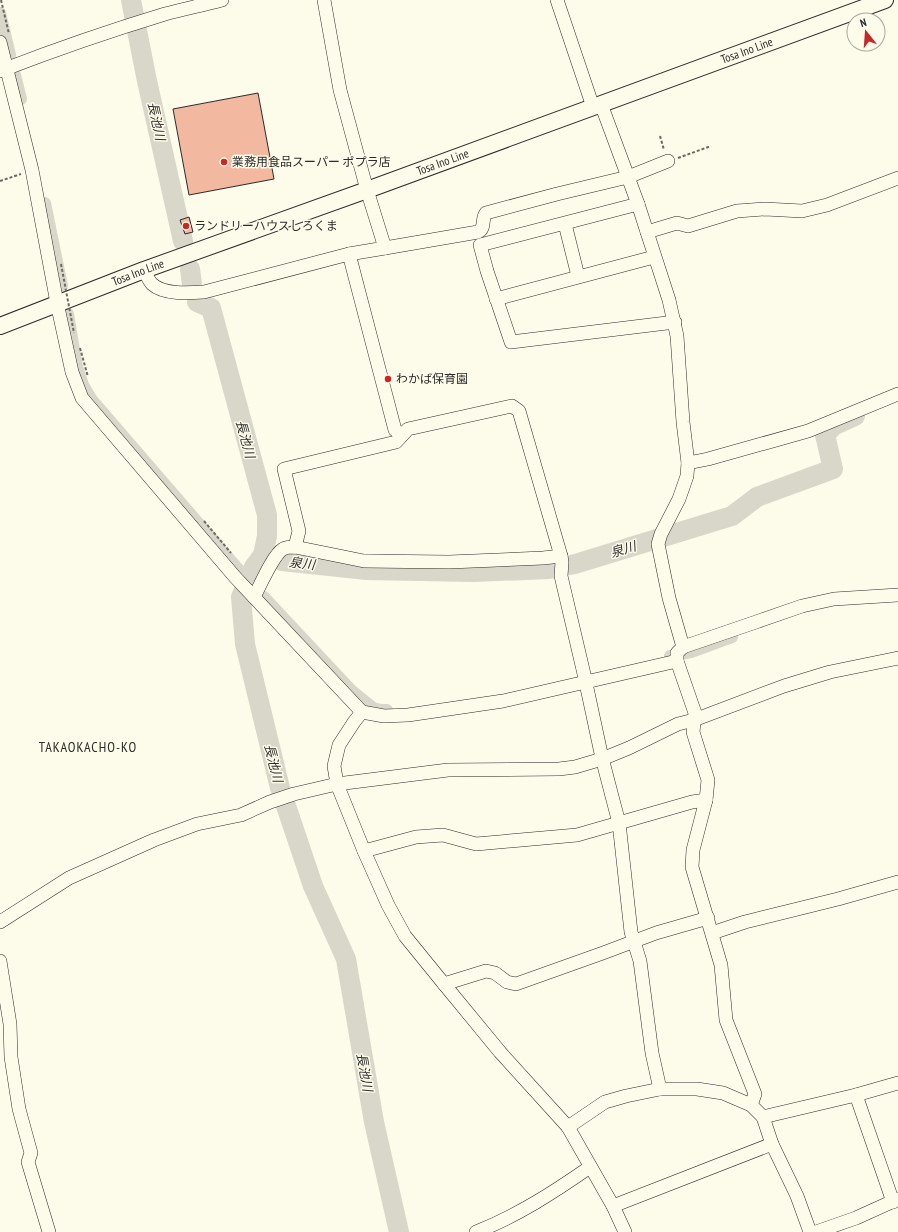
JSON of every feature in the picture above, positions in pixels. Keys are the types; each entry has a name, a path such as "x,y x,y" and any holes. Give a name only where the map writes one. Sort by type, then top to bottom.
{"main road":[{"name":"Tosa Ino Line","path":"0,326 144,270 885,0"}],"street":[{"path":"3,70 36,57 135,24 218,0"},
{"path":"324,0 340,90 367,190 385,248"},
{"path":"557,0 597,106 638,204 675,322 683,422 688,463 687,476 679,499 660,539 678,655 695,713 693,732 708,780 706,800 693,850 692,867 721,965 726,1020 755,1094 751,1105"},
{"path":"5,39 3,70 32,170 57,303 72,372 82,398 235,577 362,712 384,716 408,715 503,701 678,655 756,622 802,606 834,599 898,595"},
{"path":"144,270 152,284 164,290 187,294 204,292 349,254 478,232 483,227 486,213 628,177 668,161"},
{"path":"647,232 677,223 688,226 737,211 765,209 802,210 827,205 898,178"},
{"path":"480,245 638,204"},
{"path":"565,224 578,276"},
{"path":"478,232 483,259 511,342 675,322"},
{"path":"349,254 395,430 402,435"},
{"path":"496,299 654,257"},
{"path":"688,463 708,459 808,431 898,394"},
{"path":"295,547 299,531 284,469 396,442 408,430 512,406 519,411 561,563 562,583 602,759 620,823 631,932 640,961 652,1053 660,1089"},
{"path":"252,595 280,552 285,548 295,547 364,561 449,562 535,558 561,563"},
{"path":"0,922 69,878 154,840 197,824 241,815 270,802 294,794 337,784 448,770 559,769 576,767 602,759 629,748 678,724 694,720 784,686 830,672 898,658"},
{"path":"362,712 339,745 334,766 337,784 364,852 388,905 405,936 500,1052 568,1127 613,1206 625,1232"},
{"path":"364,852 416,837 443,835 476,844 577,835 692,802 706,800"},
{"path":"712,933 745,922 838,899 898,882"},
{"path":"444,984 486,971 495,973 507,982 516,984 656,933 708,918"},
{"path":"0,961 10,1024 11,1057 19,1109 31,1153 28,1162 49,1232"},
{"path":"763,1117 856,1095 898,1082"},
{"path":"568,1127 605,1102 660,1089 697,1089 724,1094 751,1105 763,1117 772,1144 797,1196 810,1232"},
{"path":"816,1232 856,1218 895,1201 856,1095"},
{"path":"613,1206 772,1144"},
{"path":"476,1232 497,1224 555,1192 590,1167"}],"path":[{"path":"1,0 5,39"},
{"path":"668,161 711,146"},
{"path":"0,181 32,170"},
{"path":"61,264 76,337"},
{"path":"77,342 82,354 89,383"},
{"path":"200,516 235,557"}],"building":[{"path":"258,93 274,179 189,195 173,109"},
{"path":"189,217 193,232 185,234 180,220"}],"waterway":[{"name":"長池川","path":"131,0 147,81 183,241"},
{"path":"0,13 10,55"},
{"path":"15,75 21,99"},
{"path":"45,203 62,286"},
{"name":"長池川","path":"190,269 192,284"},
{"name":"長池川","path":"197,302 211,308 267,515 267,536 263,555 254,567 241,597 245,644 280,788 313,886 346,959 374,1122 399,1232"},
{"path":"68,314 77,367 83,385 92,400 251,584"},
{"name":"泉川","path":"282,561 367,570 474,572 549,569 575,564 732,516 757,497 833,469 825,435 833,426 855,416"},
{"path":"264,597 352,691 373,708 387,710"},
{"path":"670,656 691,652 732,637"}],"place":[{"name":"業務用食品スーパー ポプラ店","path":"224,162"},
{"name":"ランドリーハウスしろくま","path":"186,226"},
{"name":"わかば保育園","path":"388,379"}],"district":[{"name":"TAKAOKACHO-KO","path":"88,747"}]}
